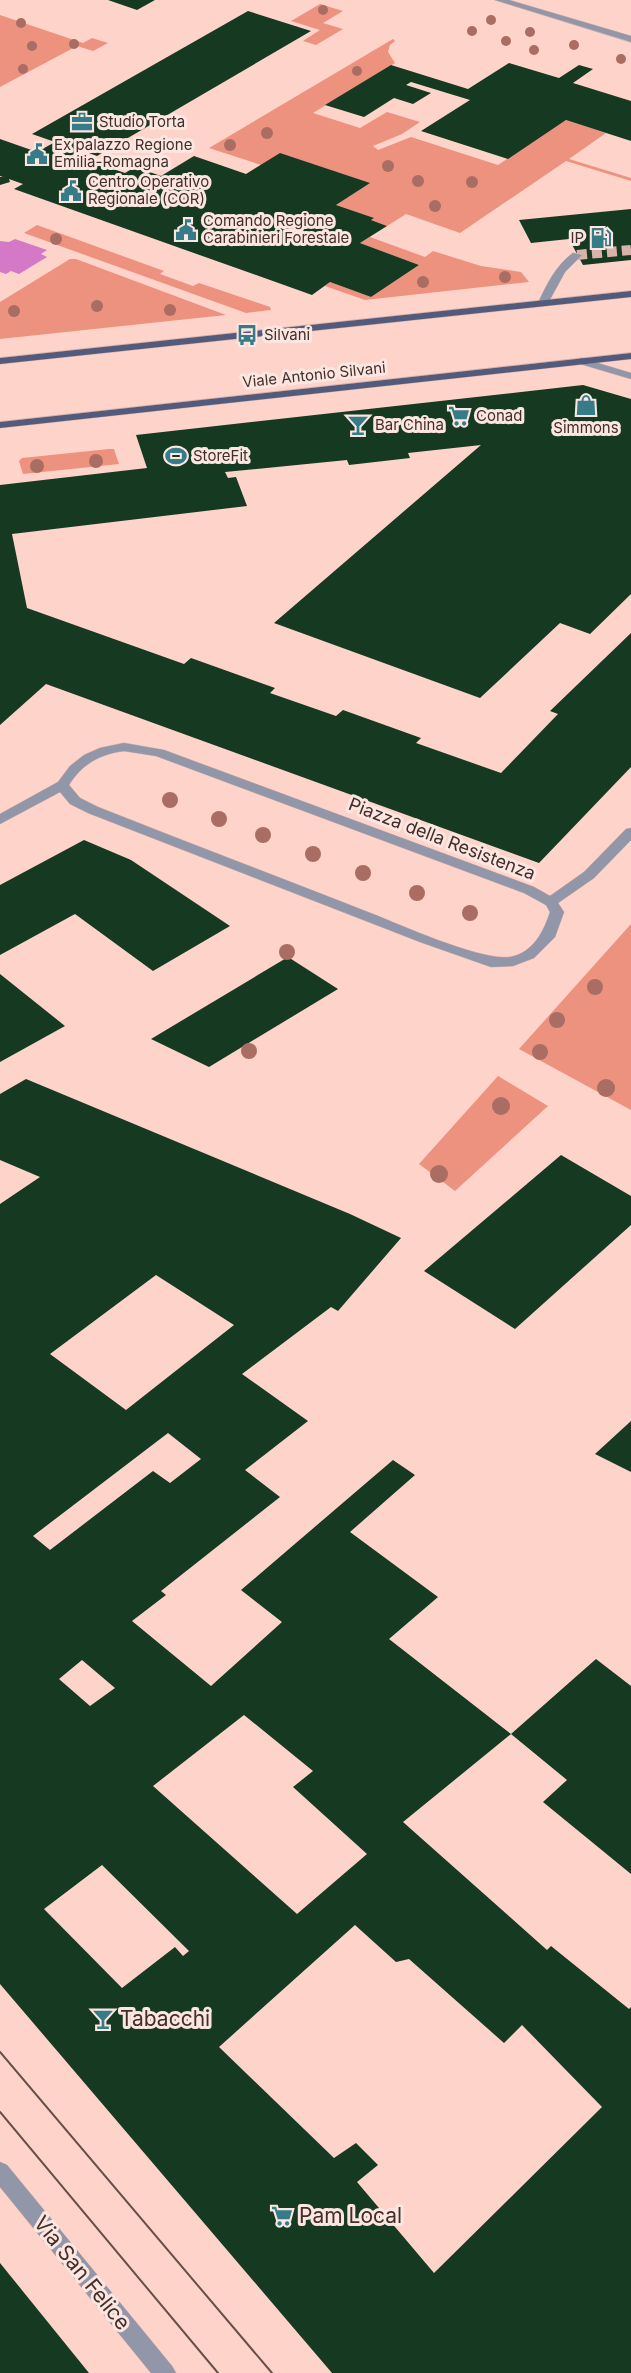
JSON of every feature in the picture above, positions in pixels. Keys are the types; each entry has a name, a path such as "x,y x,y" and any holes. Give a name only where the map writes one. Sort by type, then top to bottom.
{"main road":[{"path":"0,361 631,294"},
{"name":"Viale Antonio Silvani","path":"0,425 631,356"}],"street":[{"path":"499,0 631,39"},
{"path":"543,303 567,261 578,255"},
{"path":"581,361 631,376"},
{"name":"Piazza della Resistenza","path":"0,820 63,785 79,763 93,754 108,748 141,748 171,757 514,884 551,902 557,912 556,922 550,934 529,955 513,961 491,962 447,948 93,810 66,794 63,785"},
{"path":"551,902 590,874 631,832"},
{"name":"Via San Felice","path":"0,2172 165,2373"}],"shaded area":[{"path":"320,4 343,11 323,23 343,29 316,45 303,41 320,30 291,21"},
{"path":"0,15 83,43 92,38 108,43 93,51 77,46 0,87"},
{"path":"393,39 395,41 390,45 388,52 395,63 313,113 360,128 387,112 420,122 402,134 373,146 378,150 411,137 498,165 566,120 606,133 569,159 631,178 631,181 566,161 460,233 406,214 387,226 371,220 373,218 336,205 369,183 261,165 209,148"},
{"path":"37,225 164,271 160,274 193,286 199,283 270,307 271,310 246,313 24,233"},
{"path":"370,237 425,257 433,251 481,266 521,272 529,282 365,300 325,286 330,282 371,297 419,265 360,243"},
{"path":"15,239 47,250 41,254 47,257 19,274 11,271 6,274 0,272 0,241 9,242"},
{"path":"70,259 76,259 226,315 0,339 0,302"},
{"path":"114,449 119,464 23,474 19,461 22,458"},
{"path":"631,924 631,1110 519,1049"},
{"path":"498,1076 548,1106 455,1191 419,1164"}],"building":[{"path":"108,0 155,0 137,10"},
{"name":"Ex palazzo Regione Emilia-Romagna","path":"248,11 311,31 97,156 81,150 72,155 125,173 135,167 161,176 194,156 246,174 280,153 370,183 336,205 374,218 371,220 387,226 360,243 419,265 371,297 330,282 312,295 14,189 23,184 9,179 10,182 0,185 0,177 3,177 0,176 0,139 37,152 55,142 32,134"},
{"path":"509,63 559,78 579,65 593,69 573,83 631,101 631,141 566,120 508,159 421,131 470,100 411,82 406,85 431,93 413,104 394,98 364,117 325,105 391,65 468,89"},
{"path":"631,209 631,260 583,265 569,239 531,243 519,220"},
{"path":"583,385 631,399 631,594 590,634 560,623 480,698 274,623 481,445 408,453 410,458 349,465 347,460 225,472 228,478 236,477 247,506 12,534 27,608 184,664 191,658 275,688 270,693 336,716 343,710 421,738 416,743 501,773 558,714 550,711 631,633 631,767 539,863 46,684 0,725 0,485 147,468 136,435"},
{"path":"84,840 131,860 230,926 153,971 75,914 0,955 0,885"},
{"path":"288,957 338,989 209,1067 151,1039"},
{"path":"0,974 65,1026 0,1062"},
{"path":"26,1079 350,1214 401,1238 338,1311 331,1307 242,1374 308,1421 245,1470 280,1497 161,1591 166,1595 132,1621 211,1686 282,1622 241,1590 393,1460 415,1475 350,1532 438,1597 389,1639 511,1734 403,1822 547,1950 551,1946 629,2009 631,2007 631,2373 332,2373 0,1984 0,1204 40,1177 0,1160 0,1094","holes":["156,1275 234,1325 126,1410 50,1354","168,1433 201,1459 170,1483 153,1471 50,1550 33,1536","82,1660 115,1688 90,1706 59,1679","244,1715 313,1771 293,1787 367,1854 297,1914 153,1786","102,1865 189,1951 183,1956 175,1947 122,1988 44,1909","355,1925 396,1962 409,1959 504,2043 522,2025 602,2107 434,2273 357,2182 378,2165 356,2143 334,2158 219,2047"]},
{"path":"561,1155 631,1196 631,1225 515,1329 424,1271"},
{"path":"631,1421 631,1472 595,1454"},
{"path":"596,1659 631,1686 631,1874 543,1802 567,1780 511,1734"},
{"path":"0,2263 89,2373 0,2373"}],"tunnel":[{"path":"577,255 631,250"}],"tram line":[{"path":"0,2052 272,2373"},
{"path":"0,2112 218,2373"}],"place":[{"name":"Studio Torta","path":"82,122"},
{"name":"Ex palazzo Regione Emilia-Romagna","path":"37,154"},
{"name":"Centro Operativo Regionale (COR)","path":"71,191"},
{"name":"Comando Regione Carabinieri Forestale","path":"186,230"},
{"name":"IP","path":"601,238"},
{"name":"Silvani","path":"247,335"},
{"name":"Simmons","path":"586,405"},
{"name":"Conad","path":"459,416"},
{"name":"Bar China","path":"358,425"},
{"name":"StoreFit","path":"176,456"},
{"name":"Tabacchi","path":"103,2019"},
{"name":"Pam Local","path":"282,2216"}]}
